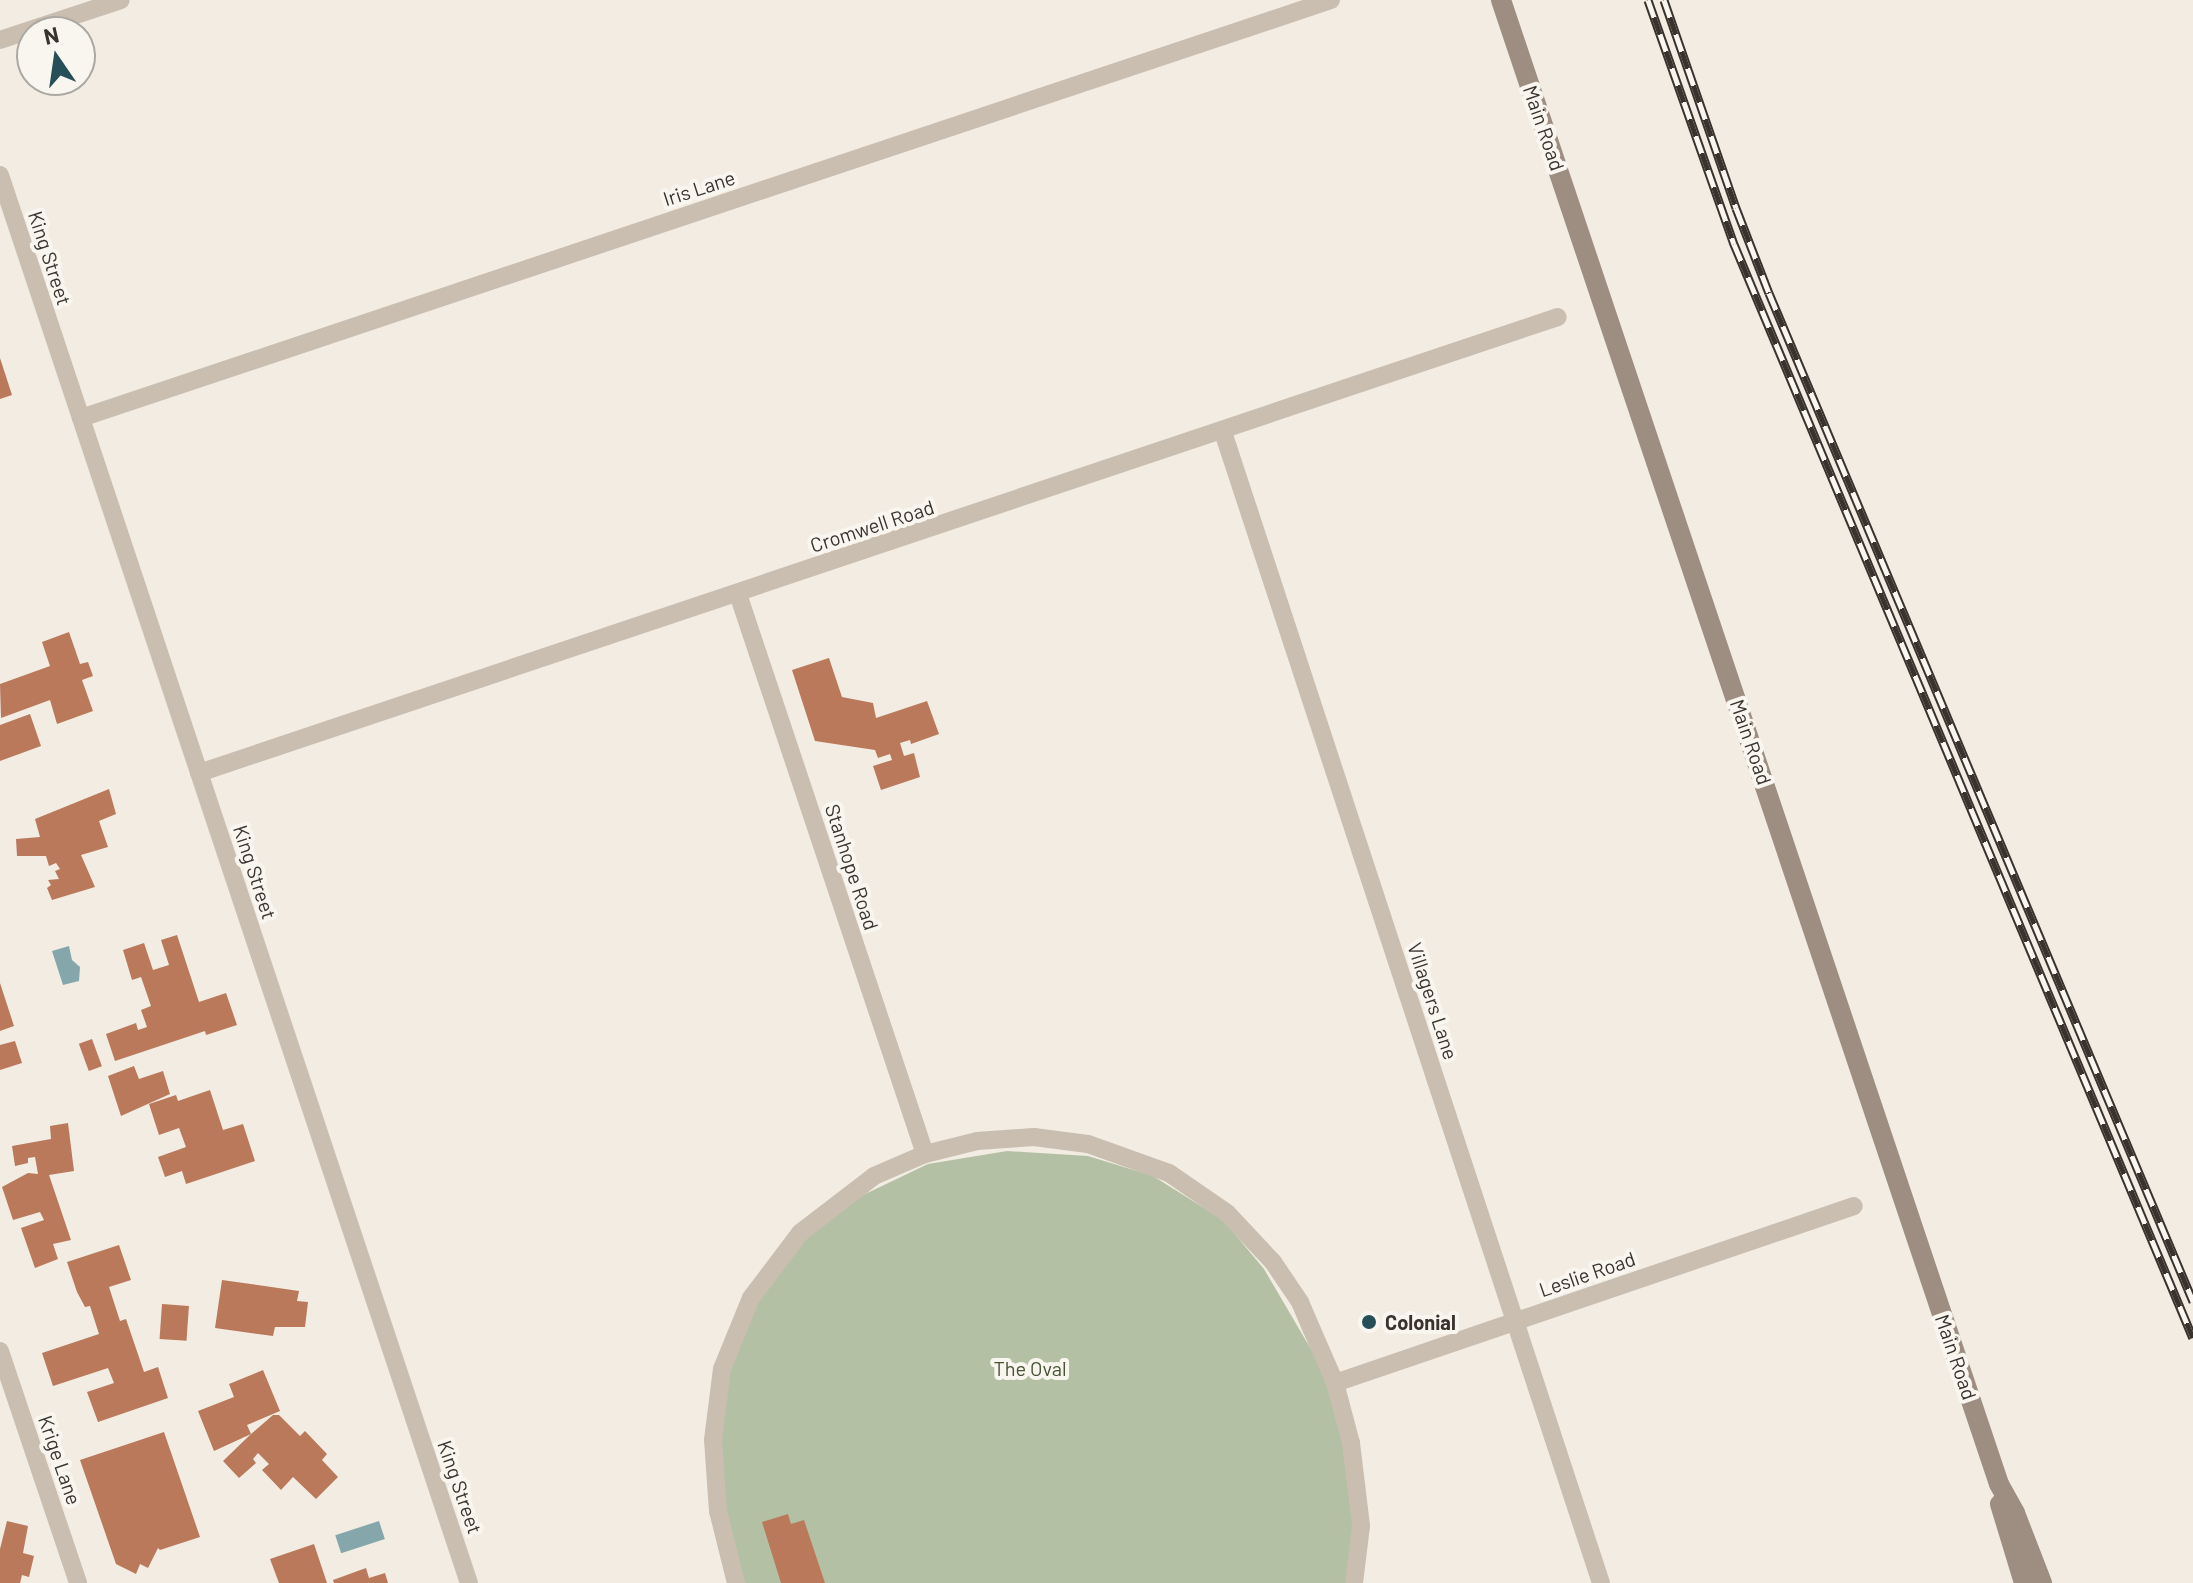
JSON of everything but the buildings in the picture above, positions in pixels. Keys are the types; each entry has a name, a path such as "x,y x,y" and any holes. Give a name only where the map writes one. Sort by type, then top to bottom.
{"main road":[{"name":"Main Road","path":"1501,0 1999,1484 2015,1513 2042,1583"},
{"name":"Main Road","path":"1999,1484 2002,1516 2024,1583"}],"street":[{"path":"0,40 121,0"},
{"name":"Iris Lane","path":"81,418 1331,0"},
{"name":"King Street","path":"0,175 469,1583"},
{"name":"Cromwell Road","path":"199,773 1223,432 1558,317"},
{"name":"Villagers Lane","path":"1223,432 1601,1583"},
{"name":"Stanhope Road","path":"738,594 925,1154"},
{"path":"736,1583 718,1511 713,1440 722,1369 741,1317 783,1253 813,1220 874,1176 925,1154 977,1141 1034,1137 1088,1144 1169,1173 1227,1213 1264,1250 1300,1302 1335,1383 1355,1461 1359,1501 1359,1550 1354,1583"},
{"name":"Leslie Road","path":"1335,1383 1854,1206"},
{"name":"Krige Lane","path":"0,1351 78,1583"}],"green space":[{"name":"The Oval","path":"1007,1151 1088,1156 1153,1176 1223,1220 1264,1269 1336,1392 1350,1473 1355,1560 1348,1583 740,1583 713,1440 723,1359 750,1312 801,1241 859,1197 928,1164"}],"water":[{"path":"69,946 72,960 80,967 79,981 63,985 52,951"},
{"path":"379,1521 385,1539 341,1553 335,1535"}],"railway":[{"path":"1648,0 1734,244 2193,1338"},
{"path":"1664,0 1769,293 2193,1301"}],"place":[{"name":"Colonial","path":"1369,1322"}]}
